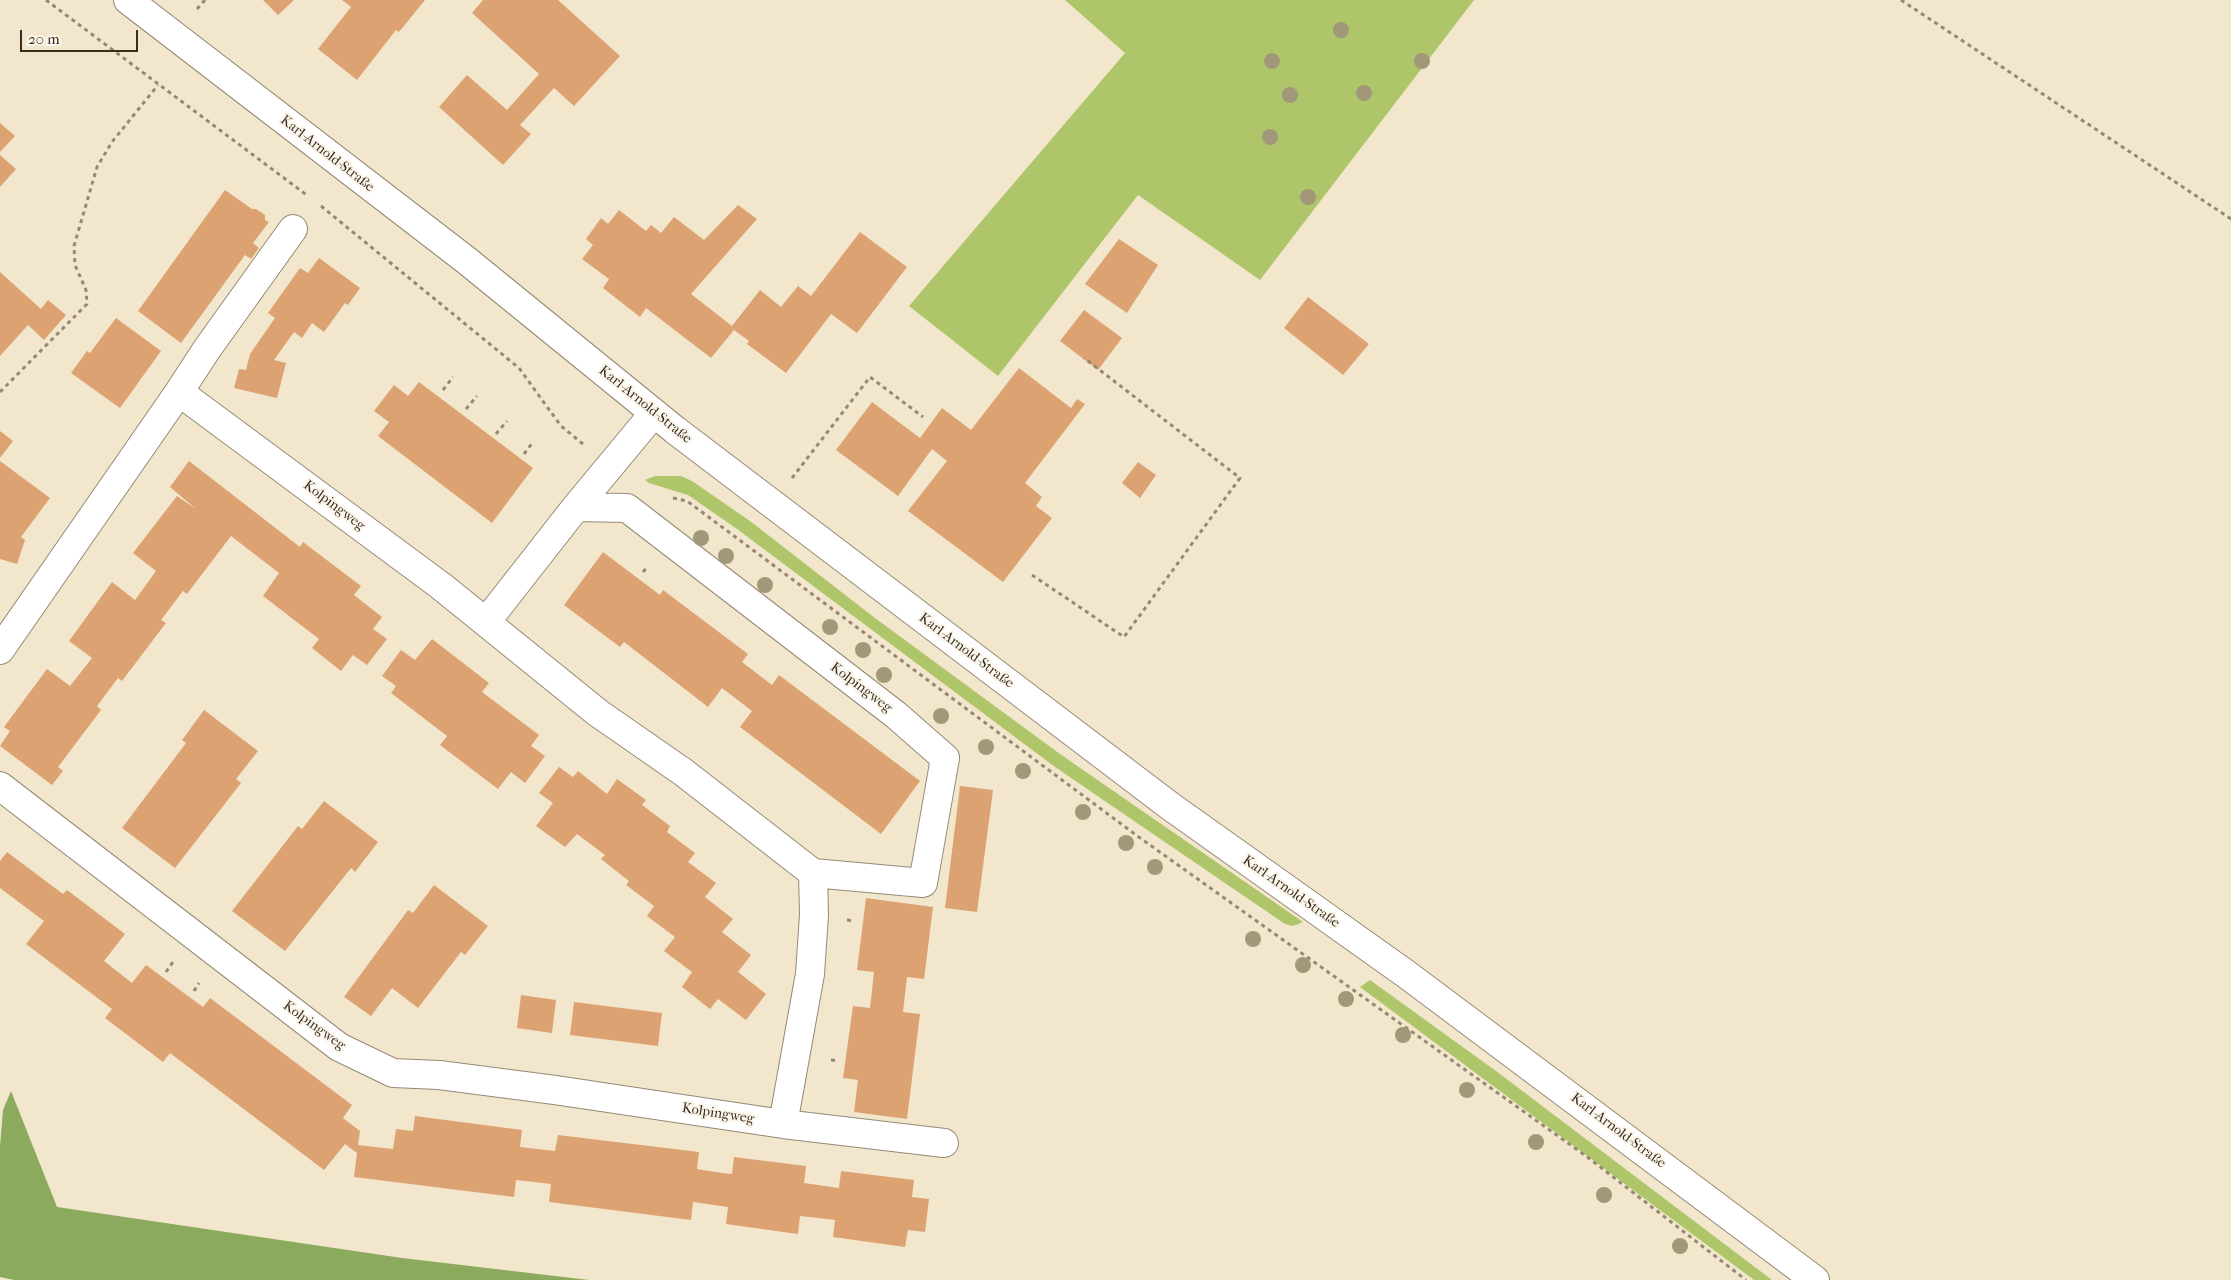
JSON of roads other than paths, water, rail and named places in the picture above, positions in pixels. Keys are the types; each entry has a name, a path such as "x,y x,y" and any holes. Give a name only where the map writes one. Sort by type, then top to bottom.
{"street":[{"name":"Karl-Arnold-Straße","path":"131,1 466,260 654,413 772,504 1170,806 1406,974 1815,1280"},
{"path":"0,650 180,392 207,349 293,229"},
{"name":"Kolpingweg","path":"180,392 486,622 598,712 683,772 813,873 923,883 945,758 896,715 627,508 576,507"},
{"path":"486,622 576,507 612,467 654,413"},
{"name":"Kolpingweg","path":"0,786 339,1047 393,1072 438,1075 556,1090 783,1124 944,1142"},
{"path":"783,1124 810,974 814,915 813,873"}]}
